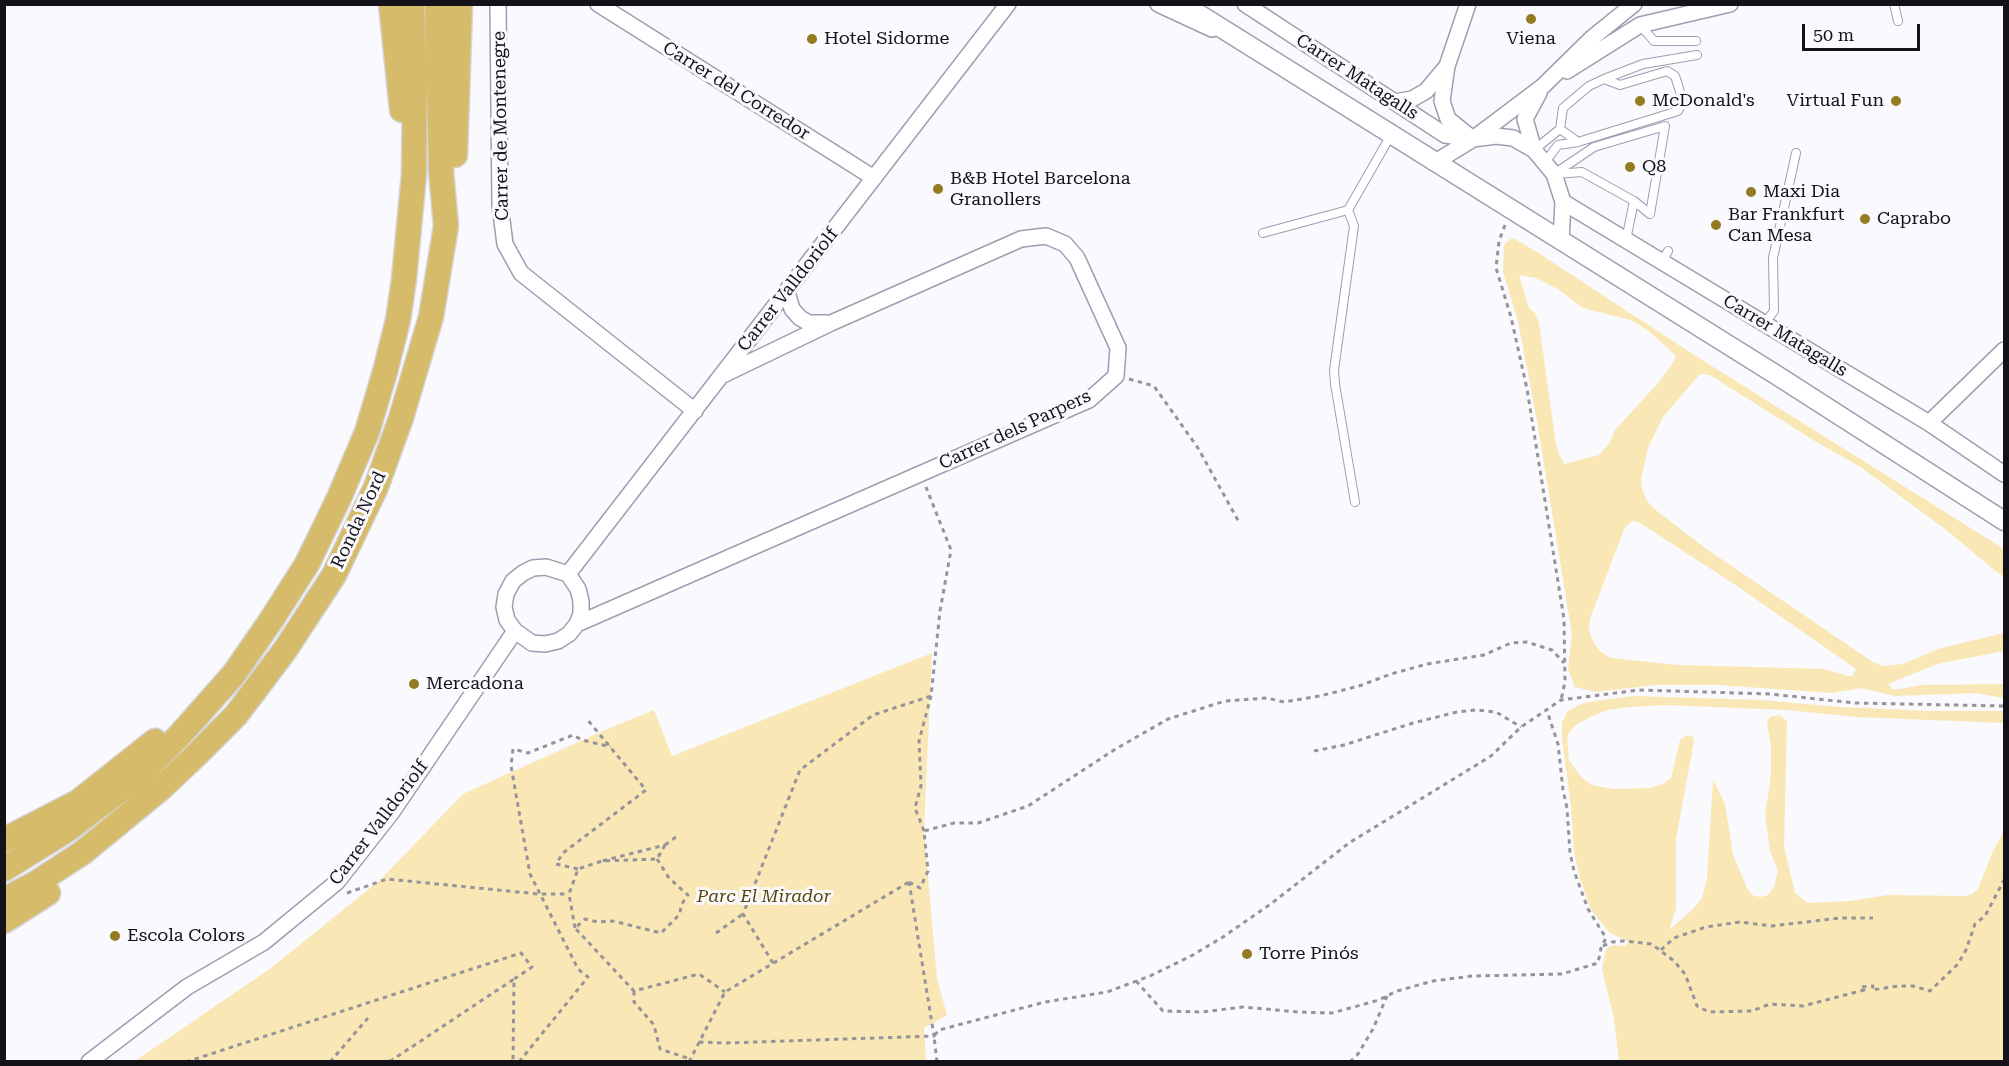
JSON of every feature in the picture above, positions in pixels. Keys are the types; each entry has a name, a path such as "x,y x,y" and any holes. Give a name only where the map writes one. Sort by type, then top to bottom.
{"highway":[{"path":"391,4 402,113 414,174"},
{"name":"Ronda Nord","path":"4,869 67,830 138,777 180,735 234,674 272,619 307,564 339,498 367,432 398,320 414,174 415,78 412,4"},
{"name":"Ronda Nord","path":"4,900 36,883 82,853 160,789 236,715 285,650 334,575 376,487 401,418 431,317 446,226 441,171 437,4"},
{"path":"446,226 457,145 459,4"},
{"path":"4,840 78,802 159,738 180,735"},
{"path":"4,921 81,872 154,806 160,789"}],"street":[{"name":"Carrer de Montenegre","path":"498,4 500,205 505,244 520,273 695,411"},
{"name":"Carrer del Corredor","path":"598,4 874,178"},
{"name":"Carrer Valldoriolf","path":"568,574 1008,4"},
{"path":"1158,4 1242,41"},
{"path":"1183,4 1778,376 2004,521"},
{"name":"Carrer Matagalls","path":"1245,4 1445,135 1473,139 1496,136 1514,138 1534,150 1549,168 1563,202 1561,241"},
{"path":"1468,4 1447,66 1442,101 1448,119 1473,139 1542,87 1640,25 1730,4"},
{"path":"1534,150 1525,119 1542,87 1592,38 1634,4"},
{"path":"1395,102 1412,99 1426,92 1447,66"},
{"name":"Carrer Matagalls","path":"1434,163 1473,139"},
{"name":"Carrer Matagalls","path":"1563,202 1626,240 1665,257 1764,324 1929,423 2004,474"},
{"path":"723,375 831,322 1021,239 1046,236 1065,244 1077,258 1118,348 1116,376"},
{"path":"787,292 792,309 800,318 809,323 831,322"},
{"path":"1929,423 2004,350"},
{"name":"Carrer dels Parpers","path":"577,624 1089,400 1116,376"},
{"path":"546,567 568,574 578,589 581,601 577,624 563,638 545,644 532,643 514,632 507,620 504,607 506,594 513,581 533,568 546,567"},
{"name":"Carrer Valldoriolf","path":"89,1062 187,987 264,942 337,882 392,812 514,632"}],"lane":[{"path":"1894,4 1898,21"},
{"path":"1640,25 1654,41 1696,42"},
{"path":"1534,150 1560,129 1563,108 1589,86 1643,64 1697,55"},
{"path":"1549,168 1558,146 1678,111 1683,101 1675,76 1667,71 1620,85 1604,79"},
{"path":"1665,126 1650,214 1634,201 1582,172 1549,168 1594,147 1665,126"},
{"path":"1560,129 1578,142"},
{"path":"1263,233 1348,210 1391,135"},
{"path":"1764,324 1775,311 1773,258 1796,153"},
{"path":"1626,240 1634,201"},
{"path":"1348,210 1354,226 1334,370 1354,502"}],"path":[{"path":"1510,210 1499,241 1496,268 1511,317 1533,420 1564,619 1565,682 1561,700"},
{"path":"1116,376 1154,386 1197,448 1240,524"},
{"path":"909,882 920,888 928,871 924,831 915,808 921,786 919,741 931,696 940,611 951,550 926,487"},
{"path":"924,831 954,823 978,823 1028,806 1105,755 1168,719 1225,701 1267,698 1284,702 1320,696 1427,664 1484,655 1511,643 1527,642 1552,650 1564,663"},
{"path":"699,1042 934,1036 939,1030 1045,1002 1107,992 1136,981 1191,956 1223,937 1272,903 1349,843 1491,756 1521,727 1561,700 1639,690 1770,694 1855,703 2004,706"},
{"path":"717,933 743,914 800,770 873,715 931,696"},
{"path":"1314,751 1344,745 1457,712 1476,710 1496,712 1521,727"},
{"path":"1136,981 1163,1011 1202,1011 1243,1007 1332,1013 1378,1000 1397,991 1443,980 1472,976 1562,974 1598,963 1606,938 1587,909 1572,862 1568,808 1563,790 1559,754 1547,711"},
{"path":"586,718 646,790 563,853 556,864 578,869 665,845 676,837"},
{"path":"519,1062 588,977 578,969 538,894 530,874 511,766 513,749 528,753 573,735 582,740 611,747"},
{"path":"657,860 665,845"},
{"path":"602,861 657,860"},
{"path":"575,928 585,919 598,922 613,921 661,933 680,914 681,905 688,895 669,879 657,860"},
{"path":"578,869 569,894 575,928 634,991 634,1002 654,1025 660,1049 689,1060 725,992 909,882"},
{"path":"346,894 387,879 538,894 569,894"},
{"path":"1601,948 1605,944 1624,941 1651,944 1674,961 1685,974 1697,1006 1709,1012 1752,1011 1770,1004 1803,1006 1864,990 1861,987 1873,986 1872,990 1913,986 1930,991 1958,964 1966,950 1975,924 1985,916 2004,880"},
{"path":"909,882 934,1036 936,1062"},
{"path":"743,914 773,963"},
{"path":"1661,950 1674,938 1706,927 1740,922 1772,926 1840,918 1873,918"},
{"path":"186,1062 521,953 532,967 391,1061"},
{"path":"634,991 699,975 725,992"},
{"path":"513,1062 514,979"},
{"path":"1350,1062 1358,1054 1373,1029 1387,996"},
{"path":"330,1062 368,1018"}],"green space":[{"path":"1510,239 1515,239 1540,254 1688,351 2004,549 2004,577 1945,529 1859,466 1710,375 1700,374 1663,417 1648,448 1641,480 1642,489 1647,501 1658,512 1708,550 1873,662 1883,666 1903,664 1938,649 2004,633 2004,651 1937,664 1888,684 1893,690 1922,685 2004,684 2004,698 1975,693 1895,696 1862,688 1831,693 1718,685 1656,685 1596,692 1575,687 1568,669 1572,634 1518,321 1503,272 1504,245","holes":["1519,275 1536,278 1558,289 1583,308 1631,320 1650,332 1675,355 1675,360 1659,382 1615,430 1609,444 1599,455 1564,464 1560,456 1556,445 1539,323 1535,313 1529,308","1633,521 1640,523 1734,584 1856,669 1852,677 1823,669 1678,665 1611,658 1601,652 1589,631 1590,619 1623,532"]},
{"name":"Parc El Mirador","path":"932,653 924,831 937,978 947,1015 924,1028 926,1061 135,1061 271,968 380,880 463,794 654,710 672,756"},
{"path":"1634,696 1761,700 1841,707 1932,711 2004,711 2004,723 1857,717 1787,710 1666,705 1629,707 1608,710 1592,716 1576,725 1569,732 1567,739 1569,760 1582,778 1592,785 1614,789 1649,788 1663,784 1671,778 1680,740 1687,735 1692,736 1694,741 1676,839 1676,909 1669,930 1702,898 1707,879 1713,779 1725,804 1733,855 1748,890 1754,896 1761,897 1768,895 1774,887 1778,871 1770,851 1765,815 1771,775 1771,746 1767,722 1770,717 1779,715 1787,721 1784,847 1795,893 1807,903 1850,901 1888,895 1965,896 1972,894 1978,889 1993,851 2004,831 2004,1061 1619,1061 1614,1019 1602,969 1606,949 1613,945 1625,946 1629,942 1610,933 1591,910 1580,878 1574,852 1562,723 1567,712 1578,705"}],"place":[{"name":"Viena","path":"1531,19"},
{"name":"Hotel Sidorme","path":"812,39"},
{"name":"McDonald's","path":"1640,101"},
{"name":"Virtual Fun","path":"1896,101"},
{"name":"Q8","path":"1630,167"},
{"name":"B&B Hotel Barcelona Granollers","path":"938,189"},
{"name":"Maxi Dia","path":"1751,192"},
{"name":"Caprabo","path":"1865,219"},
{"name":"Bar Frankfurt Can Mesa","path":"1716,225"},
{"name":"Mercadona","path":"414,684"},
{"name":"Escola Colors","path":"115,936"},
{"name":"Torre Pinós","path":"1247,954"}]}
